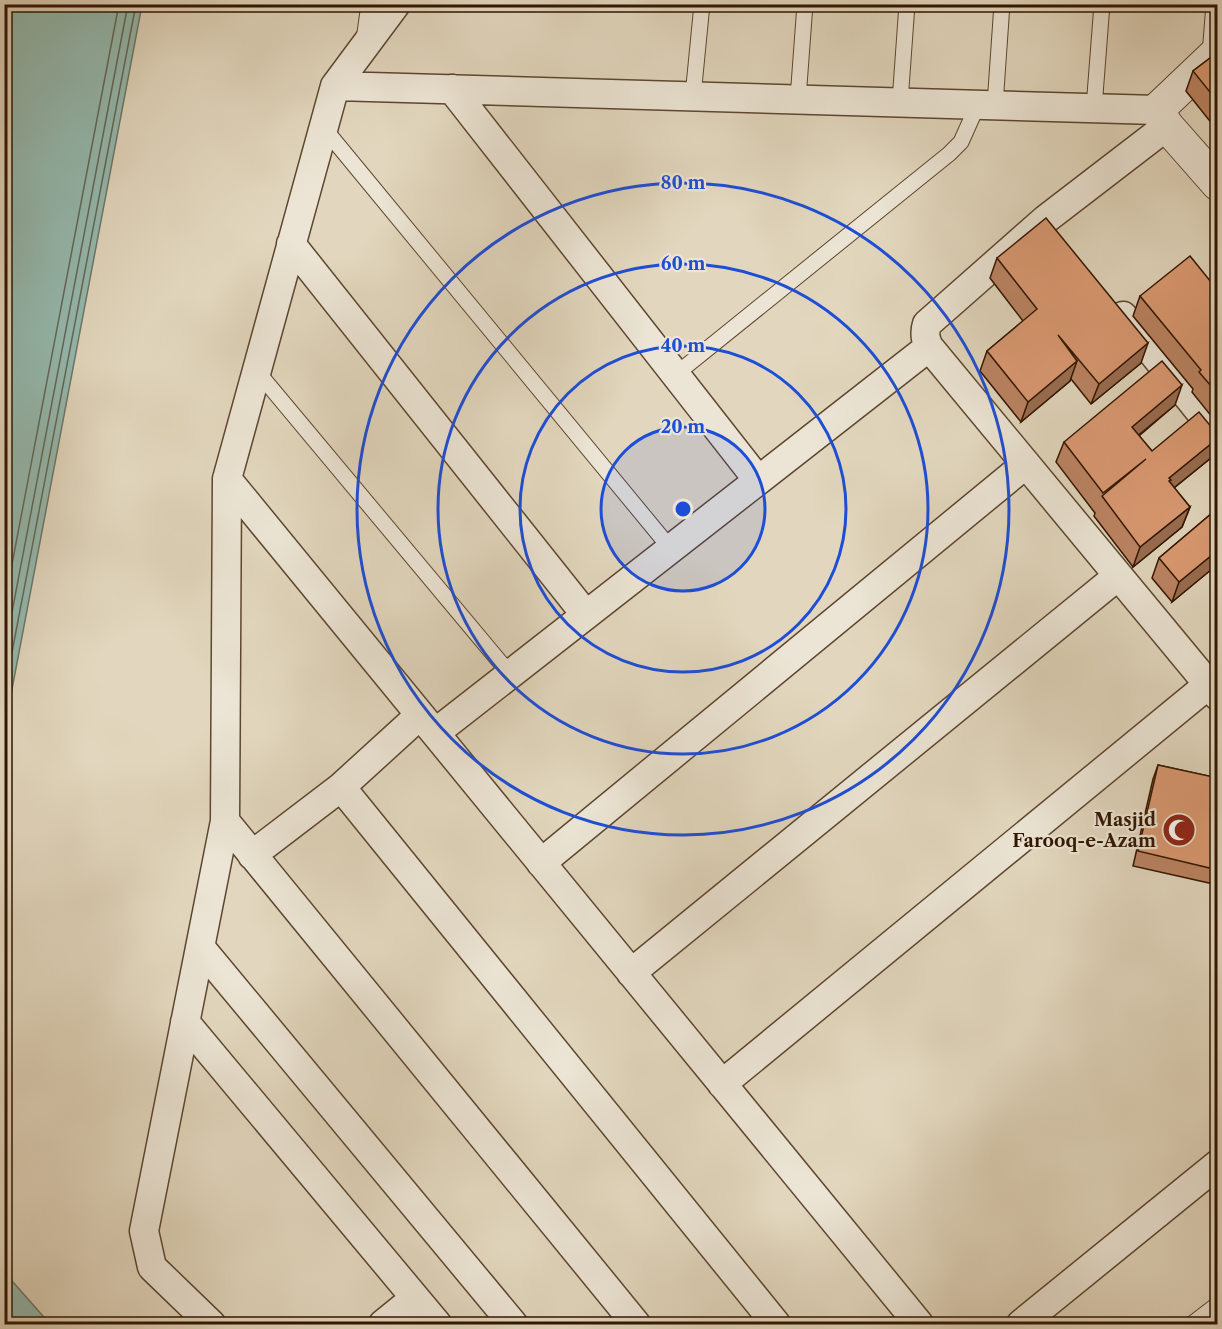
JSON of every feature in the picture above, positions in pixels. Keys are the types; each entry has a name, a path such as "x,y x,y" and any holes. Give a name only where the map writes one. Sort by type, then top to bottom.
{"street":[{"path":"211,1324 152,1267 144,1231 225,821 227,479 335,86 396,4"},
{"path":"722,1084 1213,691 929,347 925,339 925,332 927,324 1053,228 1162,118 1214,55"},
{"path":"335,86 1094,108 1162,118 1218,184"},
{"path":"452,89 758,480"},
{"path":"291,244 586,615"},
{"path":"1105,293 1218,434"},
{"path":"252,855 428,724 510,674 929,347"},
{"path":"541,863 1026,464"},
{"path":"227,479 919,1324"},
{"path":"631,973 1118,576"},
{"path":"341,787 776,1324"},
{"path":"225,821 636,1324"},
{"path":"200,947 513,1324"},
{"path":"185,1022 437,1324"},
{"path":"1022,1324 1218,1164"},
{"path":"383,1324 415,1298"}],"lane":[{"path":"362,49 369,4"},
{"path":"693,96 702,4"},
{"path":"798,99 805,4"},
{"path":"900,102 907,4"},
{"path":"675,375 950,154 986,105 1002,4"},
{"path":"1094,108 1102,4"},
{"path":"1214,4 1214,55"},
{"path":"323,127 671,549"},
{"path":"256,370 510,674"},
{"path":"1192,1324 1218,1304"}],"water":[{"path":"4,5 142,5 5,726"},
{"path":"5,1273 50,1324 5,1324"}],"building":[{"path":"1218,52 1218,102 1193,71"},
{"path":"1046,218 1148,343 1099,384 1058,335 1077,361 1028,402 987,351 1037,309 997,258"},
{"path":"1190,256 1211,282 1218,277 1218,394 1140,296"},
{"path":"1162,361 1182,385 1132,427 1152,451 1199,412 1218,438 1169,478 1190,507 1140,547 1102,496 1146,459 1103,493 1064,442"},
{"path":"1218,508 1218,550 1179,582 1159,558"},
{"name":"Masjid Farooq-e-Azam","path":"1158,765 1218,778 1218,870 1138,851"}],"place":[{"name":"Masjid Farooq-e-Azam","path":"1179,830"}]}
